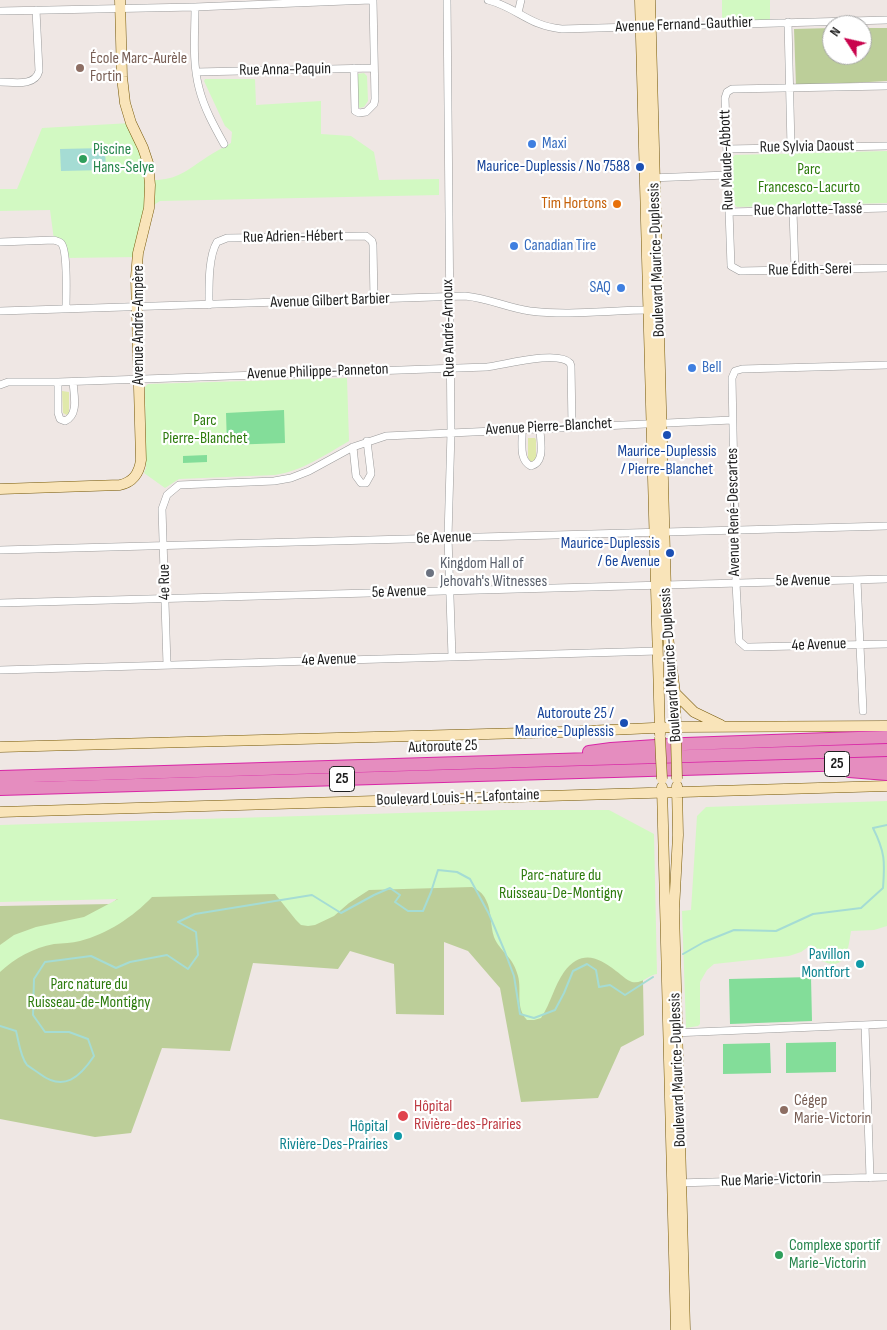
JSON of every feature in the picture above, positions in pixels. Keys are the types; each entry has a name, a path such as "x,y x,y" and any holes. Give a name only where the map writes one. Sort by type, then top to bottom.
{"highway":[{"path":"538,760 611,749 647,746 887,737"},
{"name":"Autoroute 25","path":"0,777 887,750"},
{"name":"Autoroute 25","path":"0,789 887,762"},
{"path":"787,766 887,774"}],"street":[{"path":"0,11 120,4 195,7 372,0 375,101 366,112 362,113 355,110 354,68"},
{"name":"Rue André-Arnoux","path":"447,0 451,432 448,538 452,657"},
{"name":"Avenue Fernand-Gauthier","path":"488,0 506,6 537,24 553,28 887,20"},
{"path":"518,13 522,0"},
{"name":"Boulevard Maurice-Duplessis","path":"640,0 646,26"},
{"name":"Boulevard Maurice-Duplessis","path":"650,0 646,26 660,532 661,584 658,651 660,732 673,1033 677,1183 685,1330"},
{"name":"Avenue André-Ampère","path":"0,490 127,484 140,468 136,278 138,253 149,208 150,185 148,163 131,123 125,103 122,77 120,4"},
{"path":"195,7 196,72 199,89 224,144"},
{"path":"0,82 27,82 33,81 38,77 36,10"},
{"path":"788,22 791,147"},
{"name":"Rue Anna-Paquin","path":"196,72 374,68"},
{"name":"Rue Maude-Abbott","path":"733,268 729,261 725,98 727,92 732,89 887,86"},
{"name":"Rue Sylvia Daoust","path":"727,150 887,146"},
{"path":"650,178 727,175"},
{"name":"Rue Charlotte-Tassé","path":"728,212 887,208"},
{"path":"793,211 795,270"},
{"name":"Rue Adrien-Hébert","path":"209,305 213,251 217,242 228,238 366,236 372,241 373,245 374,300"},
{"path":"0,242 54,240 62,245 65,258 66,309"},
{"name":"Rue Édith-Serei","path":"733,268 740,271 887,268"},
{"name":"Avenue Gilbert Barbier","path":"0,311 449,297 480,298 523,310 548,312 654,310"},
{"name":"Avenue Philippe-Panneton","path":"0,385 8,382 73,382 492,366 524,360 562,358 567,359 571,366 572,426"},
{"name":"Avenue René-Descartes","path":"750,647 742,644 738,637 732,420 732,378 735,371 742,368 887,365"},
{"path":"58,382 58,413 60,419 65,421 71,419 74,414 73,382"},
{"name":"Avenue Pierre-Blanchet","path":"164,500 170,491 179,485 274,481 291,478 309,471 367,441 393,435 732,420"},
{"path":"522,429 523,458 531,466 537,464 541,459 540,428"},
{"path":"353,447 356,479 360,483 366,483 371,474 367,441"},
{"name":"4e Rue","path":"164,500 162,509 167,665"},
{"name":"6e Avenue","path":"0,550 887,526"},
{"name":"5e Avenue","path":"0,603 887,579"},
{"path":"857,580 863,711"},
{"name":"Boulevard Maurice-Duplessis","path":"661,584 675,693 678,792 674,910 673,1033"},
{"name":"4e Avenue","path":"750,647 887,644"},
{"name":"4e Avenue","path":"0,670 658,651"},
{"path":"675,693 692,710 724,726"},
{"path":"0,747 562,732 676,732 724,726 887,726"},
{"name":"Boulevard Louis-H.-Lafontaine","path":"0,812 887,786"},
{"path":"673,1033 887,1024"},
{"path":"865,1025 870,1178"},
{"name":"Rue Marie-Victorin","path":"677,1183 887,1177"},
{"name":"Boulevard Maurice-Duplessis","path":"676,1330 677,1183"}],"green space":[{"path":"722,0 770,0 770,21 722,22"},
{"path":"822,28 822,65 872,65 872,28 887,28 887,81 796,86 794,29"},
{"path":"364,73 367,76 368,101 364,107 359,108 357,106 357,74"},
{"path":"205,79 255,79 256,105 321,101 321,134 351,136 374,152 379,180 439,179 439,195 160,201 149,208 138,257 65,258 64,250 54,240 50,210 0,211 0,189 17,189 42,128 131,123 150,180 174,177 187,171 231,143 232,132 225,126 204,81"},
{"name":"Parc Francesco-Lacurto","path":"887,151 887,203 737,207 732,202 731,160 735,155"},
{"name":"Parc Pierre-Blanchet","path":"347,378 349,441 304,466 275,475 179,479 165,488 144,473 146,468 145,387 148,384"},
{"path":"62,391 69,392 69,413 67,415 63,413"},
{"path":"284,410 285,443 227,445 226,413"},
{"path":"528,438 535,438 536,440 536,459 533,462 528,458"},
{"path":"207,455 207,462 183,463 183,456"},
{"path":"887,801 887,926 874,930 851,931 845,957 837,963 830,964 822,961 811,945 801,952 789,956 714,964 707,970 700,982 700,1024 686,1028 682,911 691,910 697,816 706,807"},
{"name":"Parc-nature du Ruisseau-De-Montigny","path":"503,810 609,810 654,834 657,974 639,982 632,982 596,959 583,958 577,960 564,972 541,1018 527,1020 521,1010 516,969 494,937 488,904 485,898 472,887 369,890 334,916 315,925 308,926 301,925 275,894 152,897 128,918 100,934 80,941 39,948 18,958 0,972 0,945 14,935 36,927 84,917 118,899 0,902 0,825"},
{"name":"Parc nature du Ruisseau-de-Montigny","path":"514,838 642,927 644,1035 621,1047 598,1098 521,1102 500,988 468,951 444,942 444,1015 396,1014 394,964 350,951 338,969 253,963 230,1051 162,1048 131,1133 95,1137 0,1119 0,906 111,904 171,854"},
{"path":"811,977 812,1021 730,1024 729,979"},
{"path":"836,1042 836,1072 786,1073 786,1043"},
{"path":"770,1043 771,1073 723,1074 723,1044"}],"water":[{"name":"Piscine Hans-Selye","path":"105,148 106,170 61,171 60,149"}],"waterway":[{"path":"683,954 704,942 734,930 776,931 813,914 861,908 883,888 883,857 873,828 887,825"},
{"path":"0,1026 16,1031 21,1053 27,1065 57,1082 71,1080 83,1070 94,1056 88,1039 69,1032 45,1032 33,1015 34,979 45,962 91,956 116,968 130,962 167,955 188,969 198,955 196,932 178,922 195,914 312,895 341,913 390,888 400,895 395,902 408,911 423,911 438,870 457,872 470,879 489,914 514,976 520,1014 534,1018 555,1010 573,971 587,964 596,970 599,987 610,985 625,995 653,977"}],"place":[{"name":"École Marc-Aurèle Fortin","path":"80,68"},
{"name":"Maxi","path":"532,144"},
{"name":"Piscine Hans-Selye","path":"83,159"},
{"name":"Maurice-Duplessis / No 7588","path":"640,167"},
{"name":"Tim Hortons","path":"617,204"},
{"name":"Canadian Tire","path":"514,246"},
{"name":"SAQ","path":"621,288"},
{"name":"Bell","path":"692,368"},
{"name":"Maurice-Duplessis / Pierre-Blanchet","path":"667,435"},
{"name":"Maurice-Duplessis / 6e Avenue","path":"670,553"},
{"name":"Kingdom Hall of Jehovah's Witnesses","path":"430,573"},
{"name":"Autoroute 25 / Maurice-Duplessis","path":"624,723"},
{"name":"Pavillon Montfort","path":"860,964"},
{"name":"Cégep Marie-Victorin","path":"784,1110"},
{"name":"Hôpital Rivière-des-Prairies","path":"403,1116"},
{"name":"Hôpital Rivière-Des-Prairies","path":"398,1136"},
{"name":"Complexe sportif Marie-Victorin","path":"779,1255"}]}
